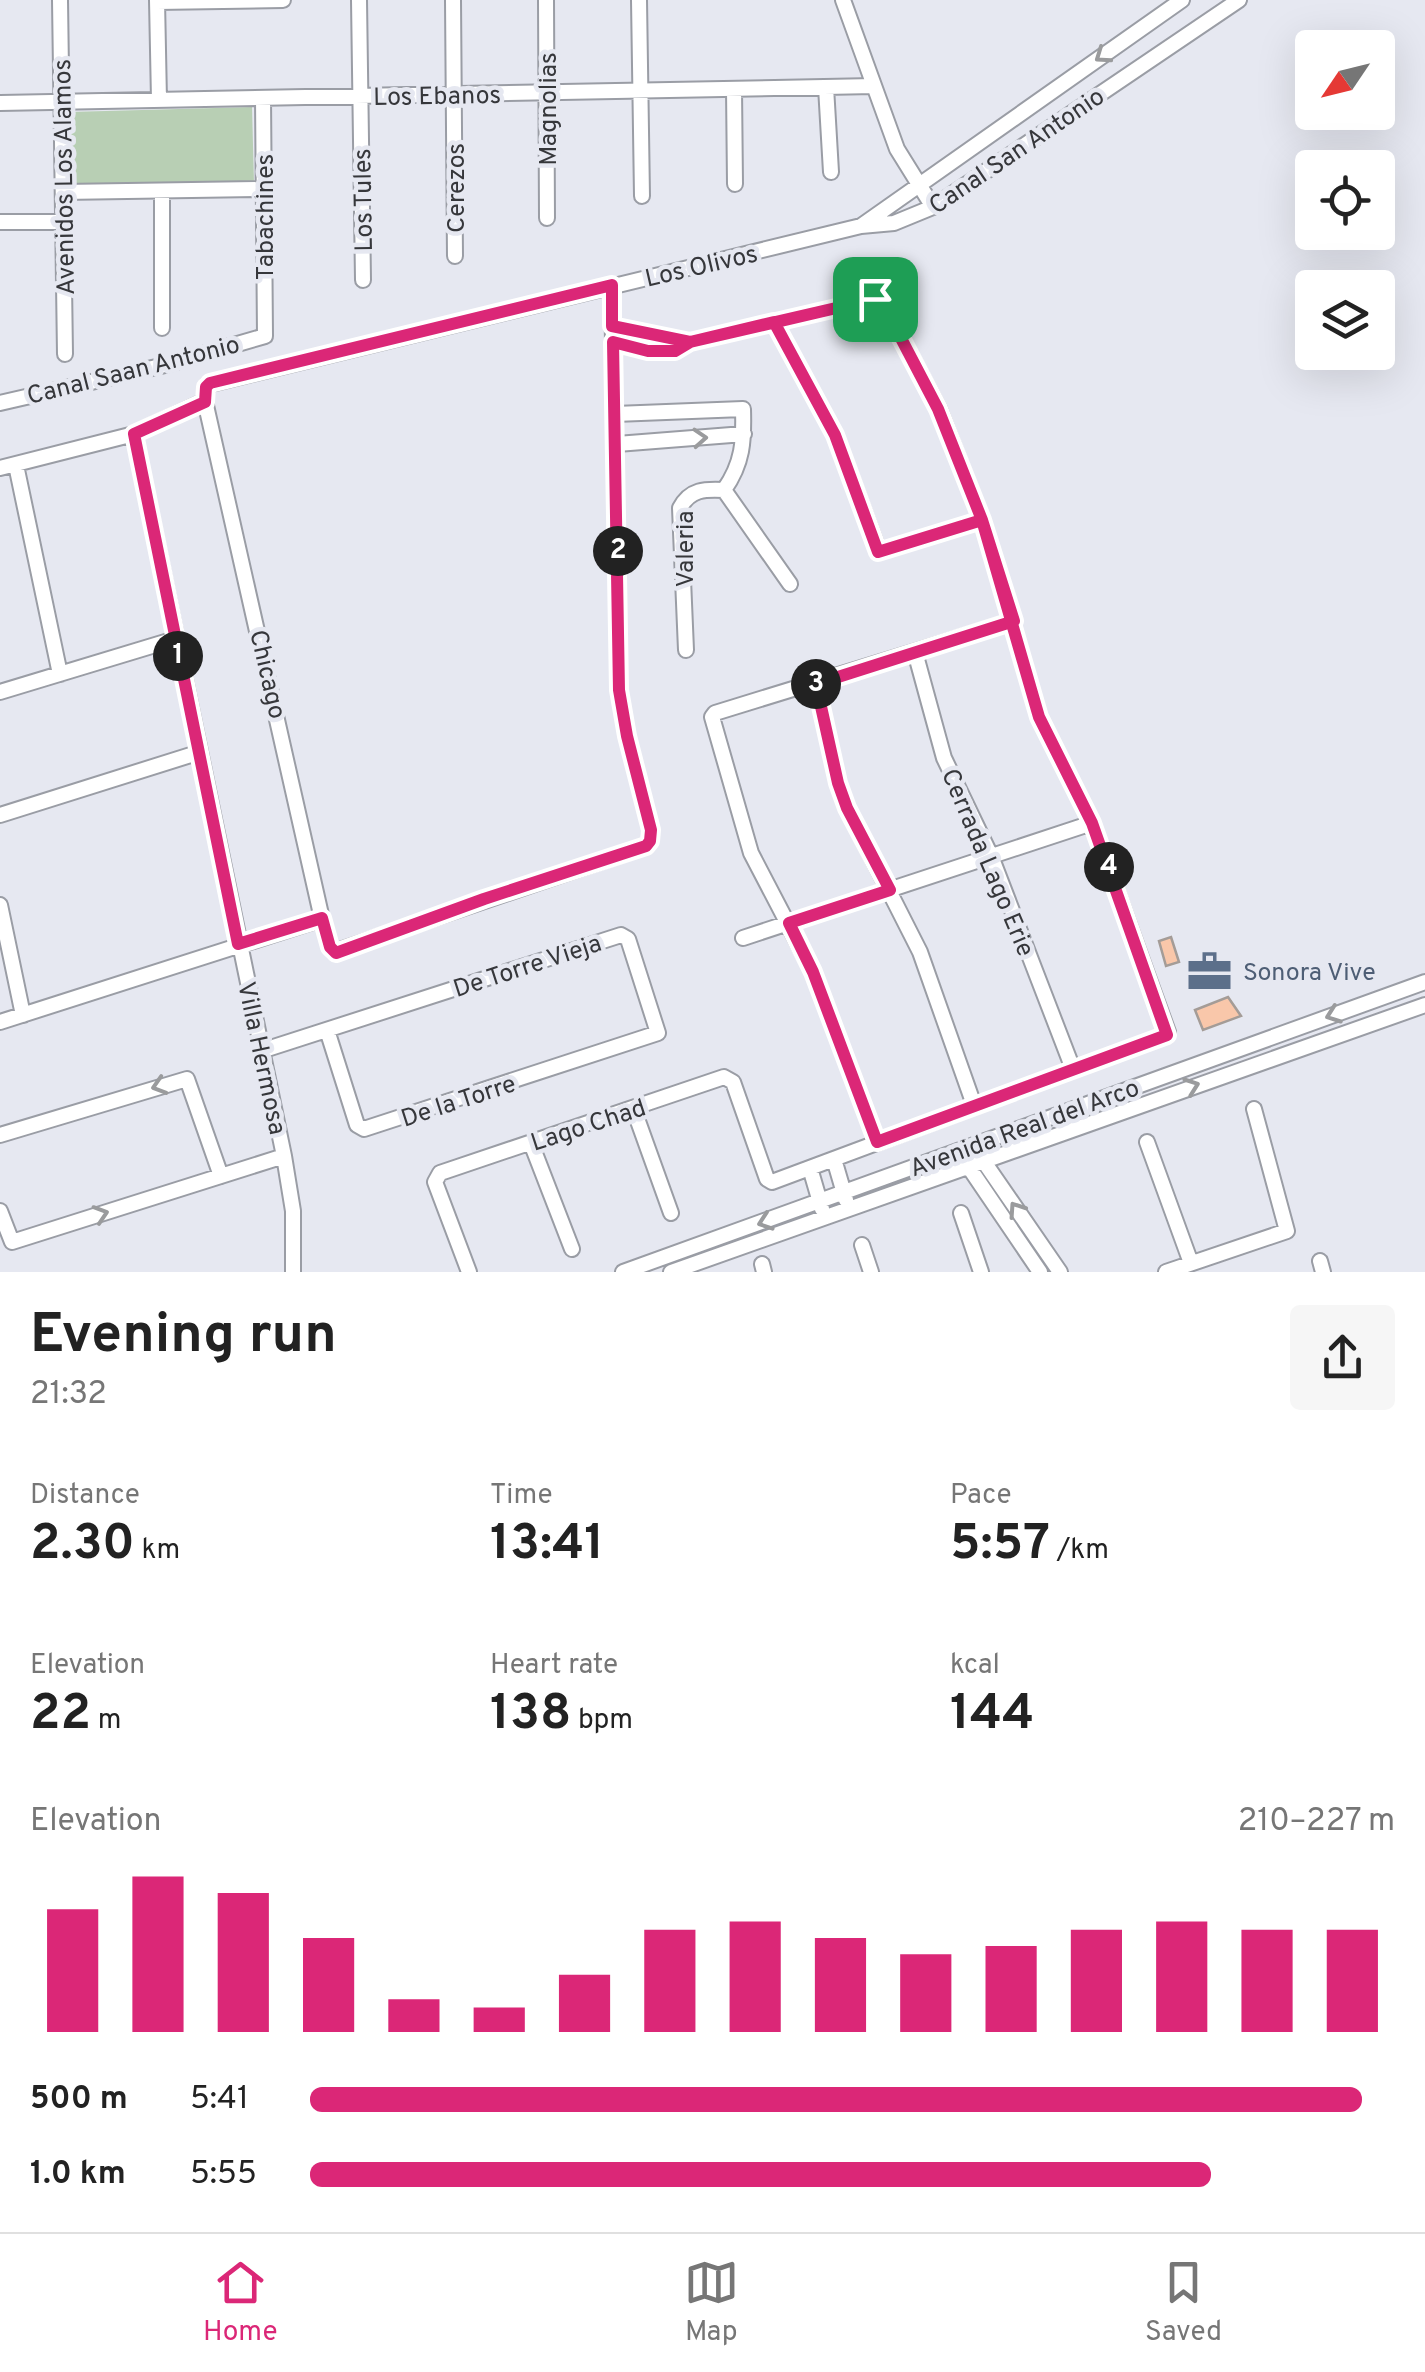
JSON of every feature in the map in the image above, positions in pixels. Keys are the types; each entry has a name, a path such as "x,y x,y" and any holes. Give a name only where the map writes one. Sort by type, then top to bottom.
{"street":[{"name":"Avenidos Los Alamos","path":"60,0 65,354"},
{"path":"159,100 157,1 283,0"},
{"name":"Los Tules","path":"359,0 363,280"},
{"name":"Cerezos","path":"452,0 455,256"},
{"name":"Magnolias","path":"546,0 547,218"},
{"path":"638,0 642,196"},
{"path":"844,0 897,149 933,206"},
{"name":"Canal San Antonio","path":"861,226 1182,0"},
{"name":"Canal San Antonio","path":"861,226 894,222 933,206 1240,0"},
{"name":"Los Ebanos","path":"0,103 874,86"},
{"path":"826,87 830,172"},
{"path":"734,89 735,184"},
{"name":"Tabachines","path":"263,98 265,336"},
{"path":"63,192 264,189"},
{"path":"162,191 162,328"},
{"path":"0,222 63,222"},
{"name":"Los Olivos","path":"205,402 210,383 861,226"},
{"path":"612,285 612,326 616,444 744,434 743,410 615,414"},
{"path":"613,342 654,352 675,351 690,342 774,322 875,299 882,302 928,386 982,520 1039,717 1092,823 1168,1032 810,1168 825,1219"},
{"path":"774,322 835,435 879,552 982,520"},
{"path":"612,326 690,342"},
{"name":"Canal Saan Antonio","path":"0,403 265,336"},
{"path":"0,468 134,434 205,402"},
{"name":"Chicago","path":"205,402 322,918 330,947 336,953 646,846 652,836 619,690 616,444"},
{"name":"Villa Hermosa","path":"134,434 197,753 284,1156 292,1211 293,1272"},
{"name":"Valeria","path":"686,650 680,508 685,498 696,491 724,490 742,457 744,434"},
{"path":"16,466 60,674"},
{"path":"724,490 790,584"},
{"path":"877,1142 813,972 751,852 712,720 715,713 1014,621"},
{"path":"0,692 175,638"},
{"name":"Cerrada Lago Erie","path":"915,652 944,758 991,856 1073,1069"},
{"path":"816,684 847,808 920,952 974,1106"},
{"path":"0,815 197,753"},
{"path":"743,938 1092,823"},
{"path":"0,905 24,1015"},
{"path":"0,1022 322,918"},
{"name":"De Torre Vieja","path":"327,1030 620,935 628,939 658,1032 655,1036"},
{"name":"Avenida Real del Arco","path":"623,1272 1425,982"},
{"name":"Avenida Real del Arco","path":"672,1272 1425,1005"},
{"path":"1296,1029 1302,1047"},
{"path":"261,1051 327,1030"},
{"name":"De la Torre","path":"327,1030 357,1125 364,1130 655,1036"},
{"path":"0,1135 184,1078 191,1082 220,1176"},
{"name":"Lago Chad","path":"470,1272 435,1178 440,1172 728,1078 733,1082 767,1179 772,1182 810,1168"},
{"path":"634,1110 670,1213"},
{"path":"1166,1272 1287,1230 1254,1110"},
{"path":"1147,1142 1192,1263"},
{"path":"531,1144 572,1249"},
{"path":"973,1145 1060,1272"},
{"path":"958,1152 1040,1272"},
{"path":"0,1210 12,1242 284,1156"},
{"path":"834,1158 848,1210"},
{"path":"961,1213 981,1272"},
{"path":"862,1244 870,1272"}],"green space":[{"path":"252,107 254,183 71,188 69,112"}],"building":[{"path":"1171,937 1179,962 1166,966 1159,941"},
{"path":"1228,997 1241,1016 1203,1030 1195,1010"}],"place":[{"name":"Sonora Vive","path":"1210,971"}],"route":[{"path":"875,299 774,322 690,342 612,326 612,285 210,383 205,402 134,434 238,944 322,918 330,947 336,953 646,846 651,830 619,690 613,342 648,351 675,351 690,342 774,322 845,457 878,552 982,520 1014,621 816,684 838,783 890,890 789,923 813,972 877,1142 1167,1035 1092,823 1039,717 1014,621 982,520 938,409 882,302 875,299"}]}
